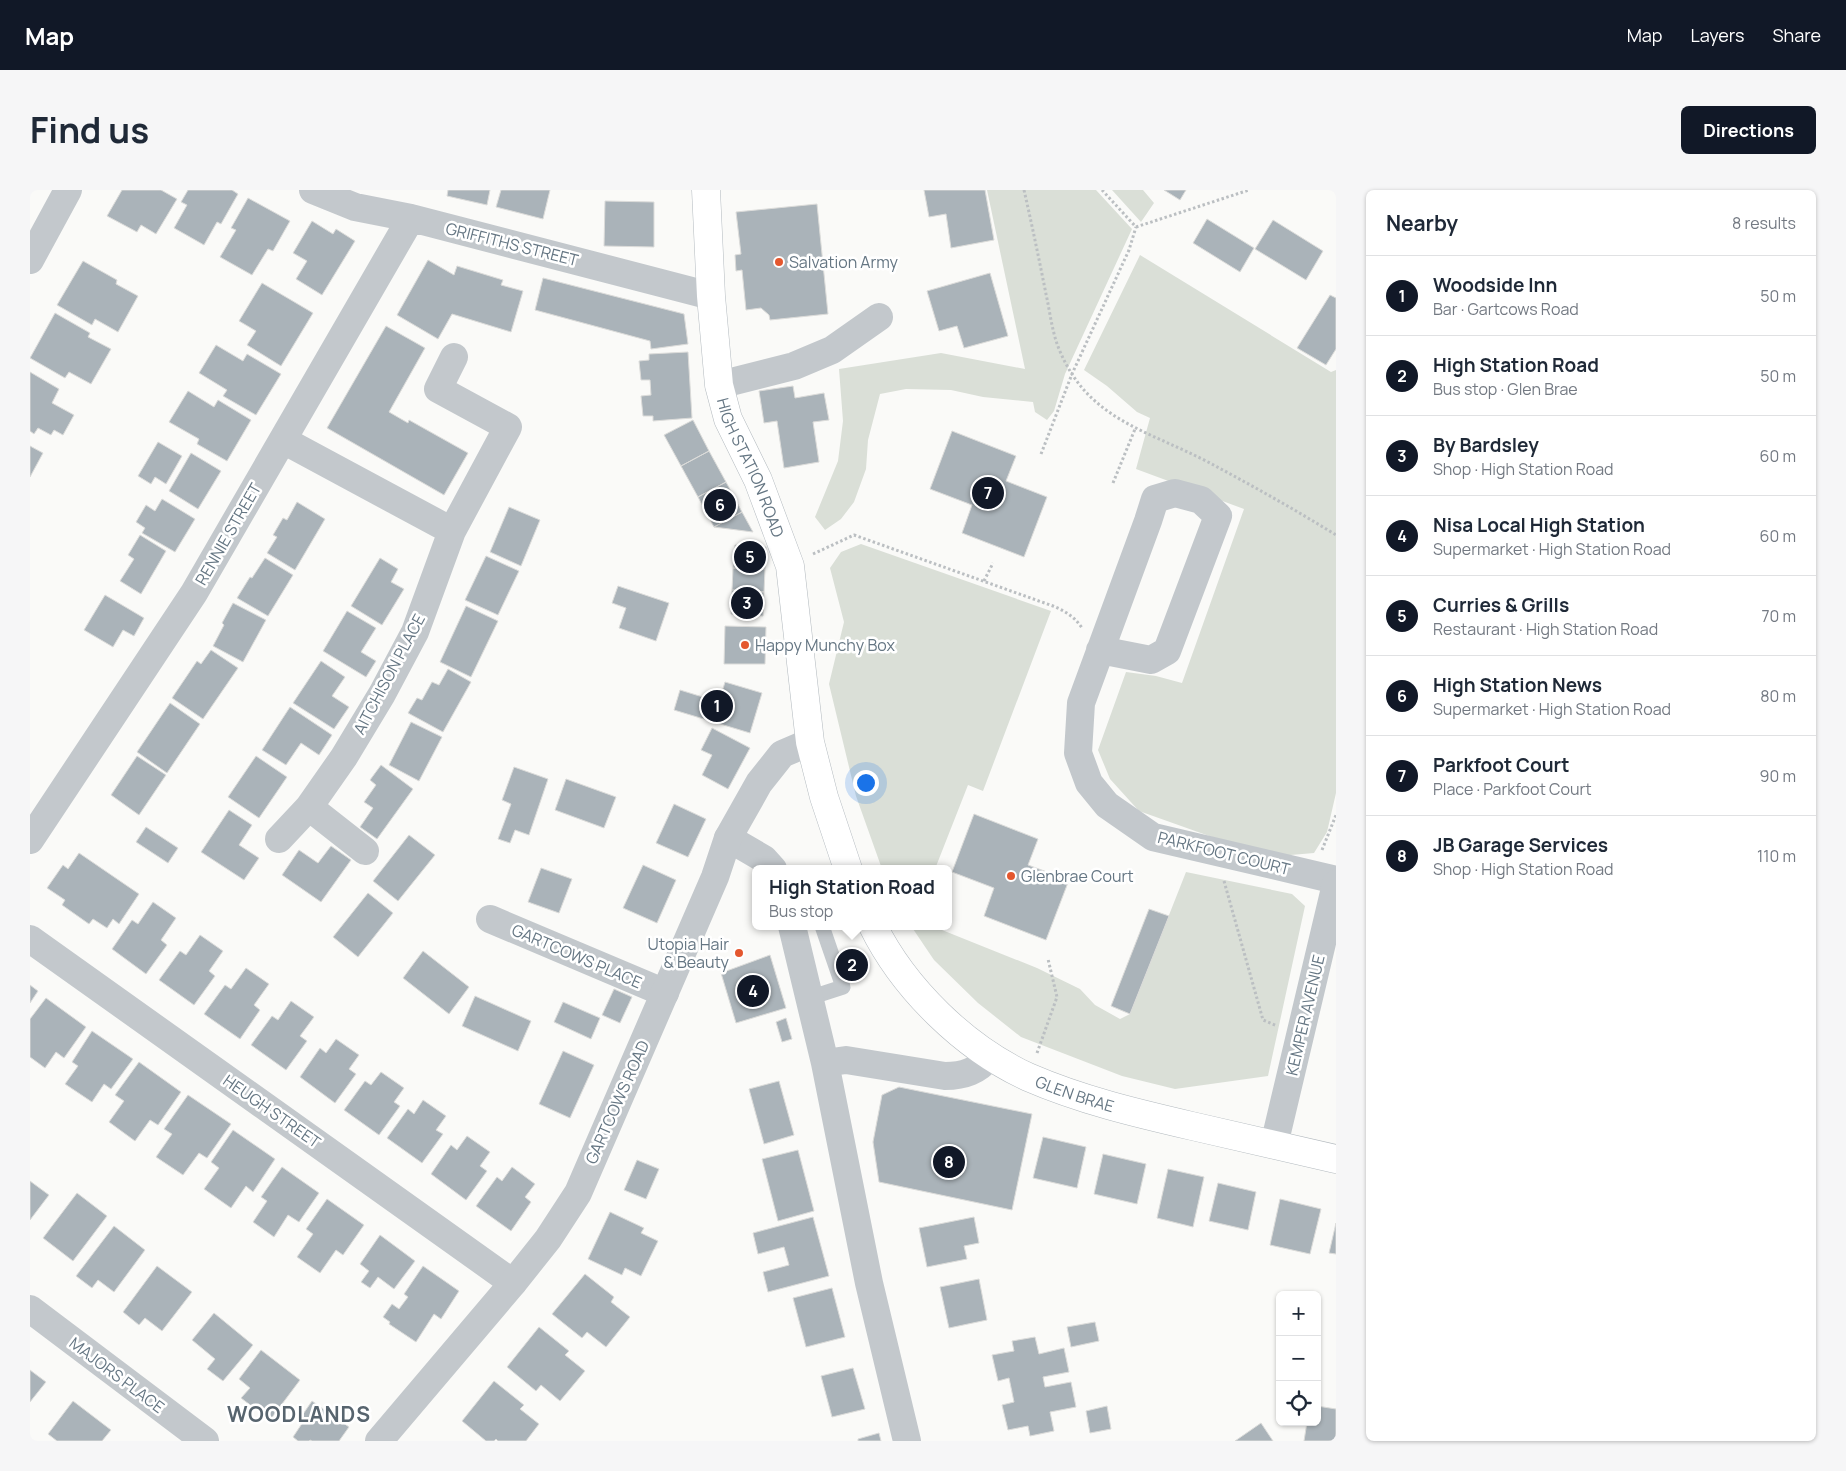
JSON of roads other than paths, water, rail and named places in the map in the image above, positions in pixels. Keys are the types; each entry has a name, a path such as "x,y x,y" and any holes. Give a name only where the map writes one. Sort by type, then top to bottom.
{"main road":[{"name":"HIGH STATION ROAD","path":"706,190 711,296 719,385 728,419 758,480 790,566 810,742"},
{"path":"810,742 824,797 847,865"},
{"name":"GLEN BRAE","path":"875,930 885,950 910,984 944,1019 990,1056 1028,1076 1116,1108 1336,1159"}],"street":[{"path":"30,260 68,190"},
{"name":"GRIFFITHS STREET","path":"314,190 355,207 411,218 711,296"},
{"name":"RENNIE STREET","path":"30,840 194,593 411,218"},
{"path":"719,385 794,366 832,350 879,317"},
{"name":"AITCHISON PLACE","path":"279,839 309,807 344,757 382,694 415,632 452,531 508,427 438,388 454,357"},
{"path":"282,440 452,531"},
{"name":"PARKFOOT COURT","path":"1100,650 1151,660 1166,651 1218,516 1201,500 1175,493 1155,500 1100,650 1081,703 1078,754 1089,783 1107,805 1153,837 1336,882"},
{"name":"GARTCOWS ROAD","path":"379,1441 513,1283 548,1239 578,1193 715,877 728,838 759,783 782,754 810,742"},
{"path":"309,807 366,851"},
{"path":"728,838 764,859 769,865"},
{"name":"KEMPER AVENUE","path":"1274,1145 1336,882"},
{"name":"GARTCOWS PLACE","path":"490,919 665,993"},
{"path":"793,930 825,1063 869,1283 906,1441"},
{"name":"HEUGH STREET","path":"30,938 513,1283"},
{"path":"825,1063 846,1060 945,1076 960,1076 982,1065 990,1056"},
{"name":"MAJORS PLACE","path":"30,1309 205,1441"}],"lane":[{"path":"809,998 844,987 823,930"}],"place":[{"name":"Salvation Army","path":"779,262"},
{"name":"Parkfoot Court","path":"988,493"},
{"name":"High Station News","path":"720,505"},
{"name":"Curries & Grills","path":"750,557"},
{"name":"By Bardsley","path":"747,603"},
{"name":"Happy Munchy Box","path":"745,645"},
{"name":"Woodside Inn","path":"717,706"},
{"name":"Glenbrae Court","path":"1011,876"},
{"name":"Utopia Hair & Beauty","path":"739,953"},
{"name":"High Station Road","path":"852,965"},
{"name":"Nisa Local High Station","path":"753,991"},
{"name":"JB Garage Services","path":"949,1162"}],"district":[{"name":"WOODLANDS","path":"299,1414"}]}
